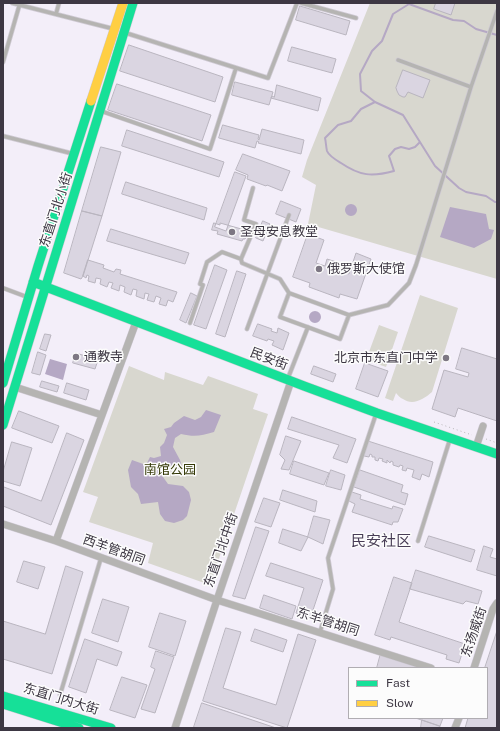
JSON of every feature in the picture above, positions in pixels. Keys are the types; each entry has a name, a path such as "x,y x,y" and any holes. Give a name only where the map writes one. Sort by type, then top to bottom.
{"main road":[{"name":"东直门北小街","path":"3,383 28,297 123,3"},
{"name":"东直门北小街","path":"3,425 45,286 101,111 133,3"},
{"name":"民安街","path":"33,282 377,413 497,454"},
{"name":"东直门内大街","path":"3,696 110,728"},
{"name":"东直门内大街","path":"3,704 79,728"}],"street":[{"path":"115,29 125,32"},
{"path":"56,541 136,322"},
{"name":"东直门北中街","path":"175,728 289,380"},
{"path":"15,387 102,415"},
{"path":"476,447 483,426"},
{"name":"西羊管胡同","path":"3,524 56,541 217,600"},
{"name":"东羊管胡同","path":"217,600 428,667"},
{"name":"东扬威街","path":"474,667 493,610 497,603"}],"lane":[{"path":"12,3 115,29"},
{"path":"56,14 59,3"},
{"path":"125,32 268,78 297,3"},
{"path":"301,3 356,18"},
{"path":"3,62 20,4"},
{"path":"190,323 203,285 200,284 208,262 222,252 241,259 242,263 280,279 289,293 349,315 388,305 409,283 416,265 471,87 496,19 497,11"},
{"path":"398,60 471,87"},
{"path":"101,111 210,149 236,68"},
{"path":"3,136 74,154"},
{"path":"241,259 256,224 244,220 253,188"},
{"path":"247,329 289,215"},
{"path":"3,288 28,297"},
{"path":"289,293 280,317 340,339 349,315"},
{"path":"289,380 308,327"},
{"path":"320,632 334,589 328,558 377,413"},
{"path":"418,541 451,438"},
{"path":"60,695 101,558"}],"path":[{"path":"434,422 497,443"}],"green space":[{"path":"370,3 497,3 497,279 308,224 316,185 302,177 307,160"},
{"path":"420,295 458,308 432,392 426,397 414,402 402,399 396,393 393,401 385,398"},
{"path":"379,325 398,332 386,367 366,360"},
{"name":"南馆公园","path":"129,366 164,380 165,372 203,385 208,376 258,394 253,409 268,414 210,585 148,563 153,543 89,522 98,497 83,492"}],"shaded area":[{"path":"349,204 353,204 357,210 353,216 349,216 345,212 345,208"},
{"path":"450,207 486,214 489,229 494,230 491,239 474,248 440,237"},
{"path":"313,311 317,311 321,317 317,323 313,323 309,319 309,315"},
{"path":"50,359 67,364 63,380 45,374"},
{"path":"206,410 221,415 214,432 198,436 181,434 175,438 173,447 180,460 183,470 178,473 172,472 167,465 162,467 163,477 168,484 183,486 189,492 191,500 187,516 183,520 174,523 165,521 160,514 158,502 141,504 138,494 131,487 128,470 132,460 146,465 150,457 154,458 161,456 160,447 164,443 167,435 164,429 171,427 184,416 195,420 201,417"}],"building":[{"path":"436,3 455,3 451,15 434,9"},
{"path":"300,6 350,21 346,35 296,20"},
{"path":"129,45 223,77 215,102 120,71"},
{"path":"292,47 336,59 332,73 288,61"},
{"path":"403,70 430,80 423,98 408,92 405,97 399,95 396,88"},
{"path":"235,82 273,92 269,105 232,95"},
{"path":"117,84 211,115 202,141 108,110"},
{"path":"277,85 321,98 318,111 271,98 272,96 274,97"},
{"path":"223,125 259,135 259,140 262,129 304,140 301,154 258,143 259,142 257,141 255,148 219,138"},
{"path":"127,130 224,162 219,177 122,146"},
{"path":"101,147 121,152 102,216 82,211"},
{"path":"243,154 290,171 282,191 247,179 248,175 236,170"},
{"path":"235,172 246,176 226,231 215,227"},
{"path":"126,182 207,208 204,220 122,194"},
{"path":"281,201 301,209 296,222 276,214"},
{"path":"82,211 102,216 81,279 64,273"},
{"path":"263,221 270,224 263,241 256,238"},
{"name":"圣母安息教堂","path":"214,223 220,225 220,223 245,230 247,236 242,241 217,234 218,231 212,230"},
{"path":"111,229 189,253 185,264 107,241"},
{"name":"俄罗斯大使馆","path":"308,234 324,240 316,263 325,266 327,259 343,264 340,271 349,274 356,253 371,259 357,299 340,294 339,298 309,287 310,283 293,277"},
{"path":"88,260 104,265 103,268 114,272 116,269 121,270 120,274 177,292 173,302 168,300 166,306 159,304 161,298 156,296 154,302 147,300 149,294 145,293 144,299 136,296 137,290 133,289 131,295 124,292 125,287 120,285 119,291 111,288 113,283 109,282 107,287 100,284 101,279 96,278 95,283 88,281 89,276 87,275 86,278 83,276"},
{"path":"215,265 227,270 206,329 194,325"},
{"path":"237,271 246,274 225,337 216,334"},
{"path":"191,293 197,296 186,323 180,320"},
{"path":"258,324 272,329 271,331 277,333 278,328 289,333 283,350 272,345 274,341 268,339 267,341 253,336"},
{"path":"45,334 51,335 46,351 40,349"},
{"path":"462,348 497,359 497,421 458,408 455,417 432,409 444,370 468,377 469,373 456,369"},
{"path":"38,352 46,355 40,375 32,373"},
{"path":"76,353 98,360 95,369 73,363"},
{"path":"365,363 388,371 378,397 356,389"},
{"path":"314,366 336,374 333,382 311,374"},
{"path":"42,381 59,386 57,392 40,387"},
{"path":"67,383 89,390 86,400 64,393"},
{"path":"19,411 59,426 52,443 12,428"},
{"path":"292,417 356,439 347,463 333,458 339,445 288,429"},
{"path":"67,433 84,440 51,525 3,506 4,487 41,501"},
{"path":"286,436 301,441 289,470 281,469 285,460 280,455"},
{"path":"368,441 433,462 429,477 422,474 420,480 412,477 414,470 407,468 406,471 402,470 403,466 400,465 399,467 393,465 393,462 391,461 390,463 387,460 387,463 382,461 383,459 379,458 378,461 375,460 375,457 372,457 370,454 369,457 364,456"},
{"path":"12,442 32,448 20,486 3,481 3,472"},
{"path":"294,461 329,473 324,485 290,474"},
{"path":"331,470 345,475 341,490 326,486"},
{"path":"360,470 403,485 401,492 408,494 405,505 354,487"},
{"path":"283,490 317,501 315,512 280,500"},
{"path":"352,492 361,495 360,499 392,509 393,506 403,509 398,522 393,522 392,525 352,512 355,504 349,501"},
{"path":"264,498 280,503 271,527 255,522"},
{"path":"314,516 330,520 323,544 308,537"},
{"path":"256,527 269,531 245,599 233,596"},
{"path":"283,529 308,537 301,551 279,543"},
{"path":"429,536 475,550 471,562 425,547"},
{"path":"484,546 493,549 490,557 497,559 497,576 477,570"},
{"path":"24,561 45,567 38,589 17,582"},
{"path":"271,563 323,580 310,619 296,613 304,588 266,576"},
{"path":"66,566 83,572 52,674 3,659 3,621 45,634"},
{"path":"416,570 482,591 478,604 466,601 463,604 410,589"},
{"path":"394,577 412,583 399,622 465,644 459,663 446,659 447,655 391,637 390,640 375,635"},
{"path":"264,595 296,606 292,619 260,608"},
{"path":"103,599 129,607 118,642 92,633"},
{"path":"160,613 186,621 175,656 149,647"},
{"path":"226,628 241,632 223,688 276,705 298,634 316,640 287,728 203,701"},
{"path":"255,629 287,640 283,652 251,641"},
{"path":"497,631 497,728 465,728 468,719 488,719 488,667 485,667"},
{"path":"85,639 122,652 117,666 97,659 86,693 69,687"},
{"path":"156,651 174,657 155,713 141,709 155,669 151,667"},
{"path":"381,653 425,667 377,667"},
{"path":"122,677 147,685 135,718 110,710"},
{"path":"202,703 276,728 196,728 194,727"},
{"path":"419,719 443,719 440,726"},
{"path":"422,720 440,726 439,728 421,728"}],"waterway":[{"path":"497,35 476,29 464,21 453,20 409,4 393,14 382,41 372,51 360,74 361,91 375,102 403,115 435,166 459,188 466,192 486,196 497,202"},
{"path":"375,102 361,109 351,121 338,125 325,138 327,151 331,156 354,171 373,175 394,171 389,156 395,149 401,147 409,149 415,147 420,142"}],"traffic: fast":[{"path":"3,425 133,3"},
{"path":"3,383 38,266 91,101"},
{"path":"33,282 304,386 377,413 497,454"},
{"path":"3,696 111,728"},
{"path":"3,704 79,728"}],"traffic: slow":[{"path":"91,101 123,3"}],"place":[{"name":"圣母安息教堂","path":"232,232"},
{"name":"俄罗斯大使馆","path":"319,269"},
{"name":"通教寺","path":"76,357"},
{"name":"北京市东直门中学","path":"446,358"}],"district":[{"name":"民安社区","path":"381,541"}]}
